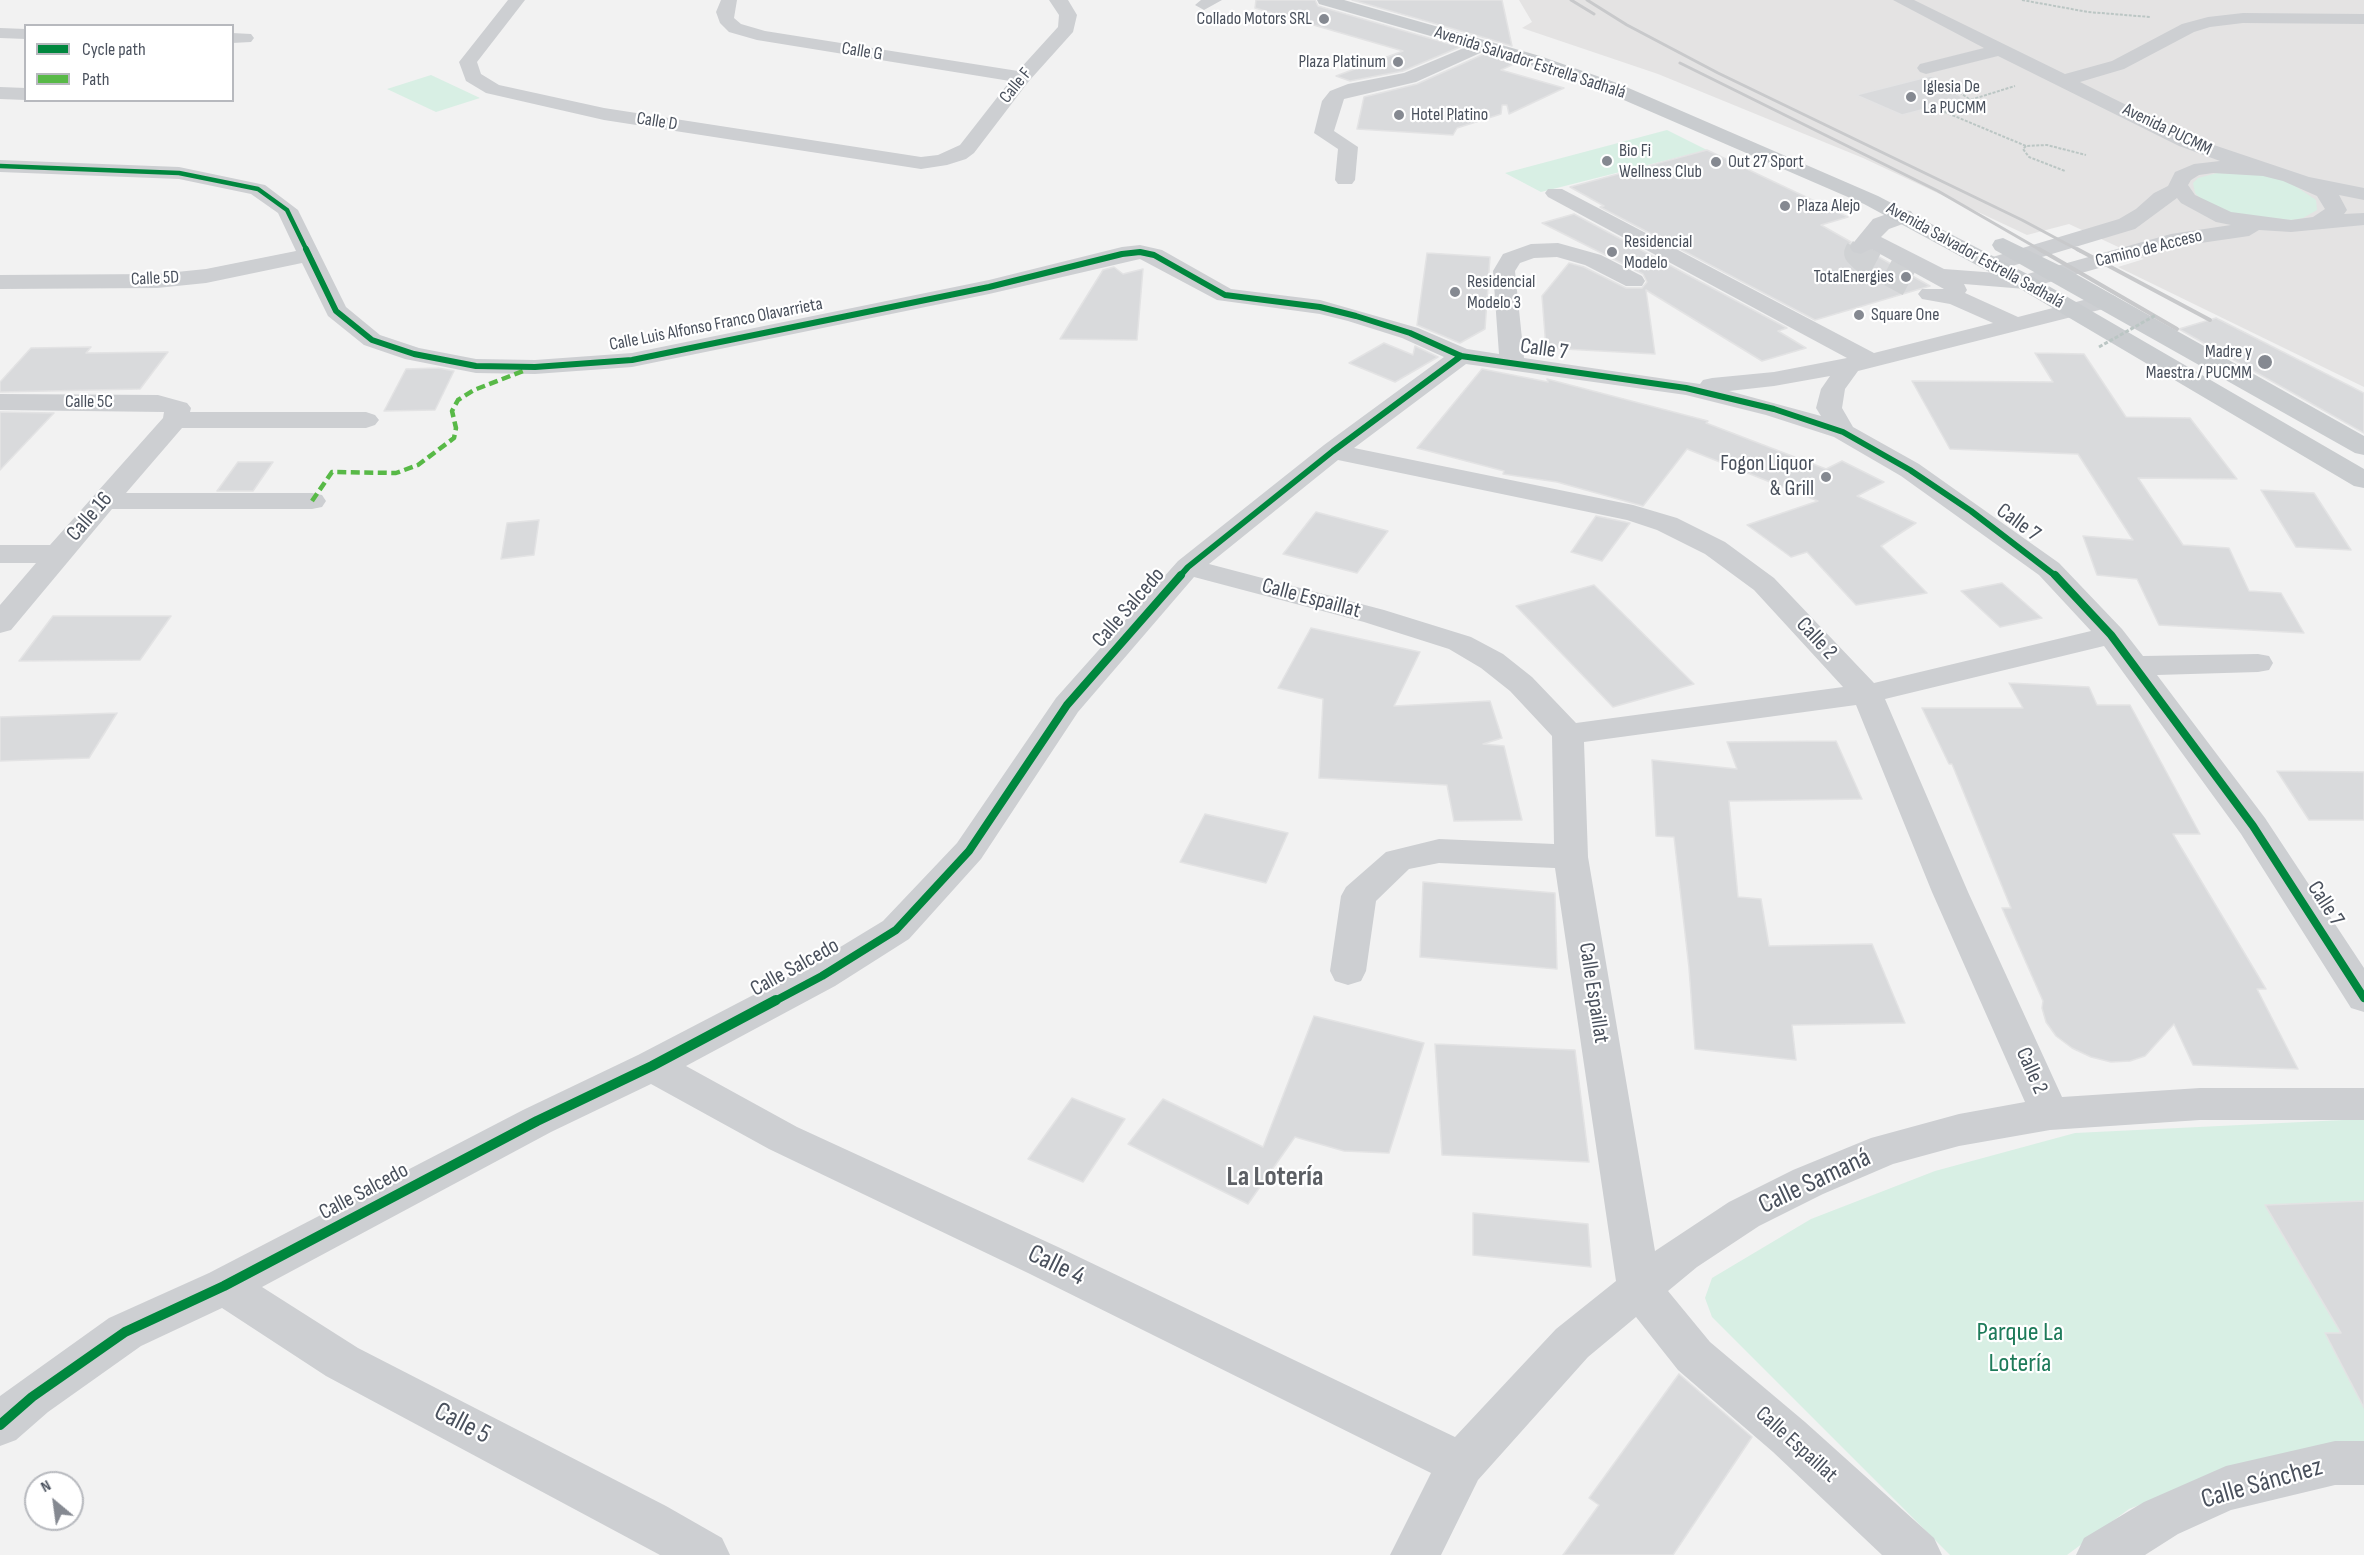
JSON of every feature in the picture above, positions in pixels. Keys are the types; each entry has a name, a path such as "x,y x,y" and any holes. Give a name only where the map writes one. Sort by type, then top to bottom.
{"main road":[{"name":"Avenida Salvador Estrella Sadhalá","path":"1325,0 1483,45 1588,80 1688,119 1830,180 1994,264 2364,480"},
{"name":"Avenida Salvador Estrella Sadhalá","path":"1374,0 1553,52 1632,79 1887,187"},
{"name":"Avenida Salvador Estrella Sadhalá","path":"1987,236 2057,273 2364,447"}],"street":[{"name":"Calle D","path":"517,0 468,62 473,77 493,89 604,114 921,163 940,161"},
{"name":"Calle G","path":"729,0 725,12 726,19 735,28 763,36 1022,77"},
{"name":"Calle F","path":"940,161 959,155 967,148 1022,77 1067,28 1068,15 1063,4 1057,0"},
{"name":"Avenida PUCMM","path":"1901,0 2058,79 2096,95 2186,142 2263,170"},
{"path":"2324,19 2356,14 2363,6 2354,0"},
{"path":"2058,79 2118,64 2188,28 2208,22 2243,18 2364,19"},
{"path":"0,33 24,34"},
{"path":"1345,180 1348,147 1324,133 1332,101 1336,95 1348,90 1414,76 1483,45"},
{"path":"1926,68 1999,50"},
{"name":"Avenida PUCMM","path":"2058,79 2153,140 2195,204 2224,217 2275,226"},
{"path":"0,93 24,94"},
{"name":"Calle Luis Alfonso Franco Olavarrieta","path":"0,166 179,172 258,189 287,210 336,311 372,340 414,354 477,366 535,367 632,360 988,287 1134,252 1154,255 1226,295 1320,307 1356,316 1410,333 1461,356"},
{"name":"Camino de Acceso","path":"1994,264 2127,224 2144,214 2161,197 2174,171 2213,167 2263,170"},
{"path":"2263,170 2308,183 2364,194"},
{"path":"2308,183 2324,192 2333,201 2336,210 2330,218 2318,223"},
{"path":"1555,193 1861,363"},
{"path":"1903,216 1881,224 1864,243 1951,282 1956,289 1956,298"},
{"path":"2275,226 2364,219"},
{"name":"Camino de Acceso","path":"2025,282 2171,241 2208,233 2275,226"},
{"path":"1512,363 1504,271 1511,259 1531,251 1558,250 1593,260 1634,281"},
{"name":"Calle 5D","path":"0,282 158,281 206,276 308,255"},
{"path":"1939,275 2025,282"},
{"path":"1919,289 1935,295 1956,298 2015,324"},
{"path":"1686,388 1774,379 1861,363 2107,301"},
{"name":"Calle 7","path":"1461,356 1686,388 1774,409 1843,432 1910,470 2022,547 2065,585 2110,635 2134,666 2253,826 2364,998"},
{"name":"Calle Salcedo","path":"0,1425 32,1397 124,1332 224,1286 537,1121 652,1066 822,976 896,930 969,851 1067,705 1188,567 1333,451 1461,356"},
{"path":"1843,432 1829,408 1833,389 1861,363"},
{"name":"Calle 5C","path":"0,402 158,403 176,414 366,420"},
{"name":"Calle 16","path":"0,624 176,414"},
{"name":"Calle 2","path":"1333,451 1633,513 1692,534 1739,564 1764,584 1867,694 1950,892 2050,1114"},
{"path":"104,501 312,501"},
{"path":"0,554 58,554"},
{"name":"Calle Espaillat","path":"1188,567 1351,609 1460,643 1492,661 1521,684 1568,734 1571,857 1639,1288 1694,1356 1789,1437 1917,1555"},
{"path":"1568,734 1867,694 2110,635"},
{"path":"2134,666 2258,663"},
{"path":"1348,971 1359,896 1398,860 1439,851 1571,857"},
{"name":"Calle 4","path":"652,1066 783,1138 1043,1260 1461,1464"},
{"name":"Calle Samaná","path":"1415,1555 1461,1464 1572,1343 1682,1254 1718,1231 1808,1182 1885,1150 1959,1130 2050,1114 2200,1104 2364,1104"},
{"name":"Calle 5","path":"224,1286 342,1362 650,1522 705,1555"},
{"name":"Calle Sánchez","path":"2101,1555 2161,1518 2226,1489 2335,1464 2364,1463"}],"path":[{"path":"2022,0 2088,12 2208,22"},
{"path":"2058,79 1969,99 1940,110 2026,146 2047,146 2086,155"},
{"path":"2026,146 2023,149 2029,157 2065,171"},
{"path":"2099,347 2156,315"}],"shaded area":[{"path":"1519,0 2364,0 2364,387 2118,267 2144,259 2069,224 2027,235 1863,158 1658,74 1522,28 1532,22"}],"green space":[{"path":"431,75 480,98 436,112 387,89"},
{"name":"Bio Fi Wellness Club","path":"1667,130 1707,150 1541,192 1505,173"},
{"path":"2217,173 2260,175 2289,182 2316,200 2317,210 2303,218 2292,220 2235,214 2201,199 2195,193 2193,183 2198,178"},
{"name":"Parque La Lotería","path":"2364,1119 2364,1447 2229,1471 2129,1509 2067,1555 1950,1555 1712,1317 1705,1298 1712,1278 1811,1219 1935,1171 2075,1133"}],"building":[{"path":"1256,0 1315,0 1318,6 1460,47 1403,71 1350,81 1336,76 1403,51 1255,8"},
{"path":"1352,0 1502,0 1512,46 1489,39"},
{"path":"1484,54 1516,63 1501,70 1564,88 1509,114 1507,105 1502,105 1501,114 1457,128 1453,135 1357,129 1364,97 1417,84"},
{"name":"Iglesia De La PUCMM","path":"1931,76 1964,99 1902,115 1856,95"},
{"path":"1707,150 1848,217 1821,225 1851,242 1848,247 1852,254 1862,256 1870,252 1930,286 1815,320 1600,207 1604,206 1570,187"},
{"path":"1574,214 1787,328 1778,331 1806,348 1762,361 1646,290 1655,354 1546,348 1542,296 1569,263 1584,267 1626,288 1642,288 1647,282 1643,274 1542,223"},
{"name":"Residencial Modelo 3","path":"1427,253 1490,257 1485,329 1460,343 1417,325"},
{"path":"1114,267 1123,274 1143,269 1137,340 1060,339 1103,270"},
{"name":"Madre y Maestra / PUCMM","path":"2216,318 2364,393 2364,433 2179,329"},
{"path":"1384,343 1413,355 1415,346 1438,357 1395,382 1349,363"},
{"path":"91,347 86,353 168,352 140,389 0,392 0,382 31,348"},
{"path":"2035,353 2084,354 2126,417 2190,418 2237,479 2138,478 2183,545 2229,548 2249,591 2281,593 2304,633 2159,625 2137,579 2097,575 2083,536 2133,540 2078,454 1950,449 1912,381 2053,382"},
{"path":"438,368 454,371 435,410 384,411 406,369"},
{"path":"1482,369 1548,382 1547,379 1708,421 1706,423 1826,469 1842,461 1884,482 1857,496 1916,523 1881,546 1927,593 1856,605 1807,552 1791,557 1747,525 1818,501 1687,449 1643,506 1557,482 1503,474 1504,471 1417,448"},
{"path":"0,412 54,413 0,470"},
{"path":"238,462 273,462 253,491 217,491"},
{"path":"2261,490 2314,493 2351,550 2296,547"},
{"path":"1316,512 1388,531 1357,573 1283,554"},
{"path":"1596,516 1630,523 1602,561 1571,552"},
{"path":"539,520 534,555 501,559 507,523"},
{"path":"2002,583 2042,618 2000,627 1961,591"},
{"path":"1594,585 1694,684 1613,707 1516,606"},
{"path":"53,616 171,616 140,660 19,661"},
{"path":"1311,628 1420,652 1394,706 1490,701 1502,738 1483,744 1504,746 1522,820 1454,821 1447,785 1319,778 1323,699 1278,688"},
{"path":"2009,683 2089,687 2097,705 2130,705 2200,834 2173,834 2266,989 2257,989 2298,1069 2193,1065 2174,1024 2145,1056 2130,1061 2111,1062 2091,1057 2072,1048 2056,1036 2046,1022 2042,1008 2043,1001 2002,908 2011,908 1952,764 1949,764 1922,708 2023,708"},
{"path":"117,713 89,758 0,761 0,717"},
{"path":"1836,741 1862,799 1729,801 1738,897 1761,899 1769,946 1872,944 1905,1023 1792,1025 1796,1060 1695,1049 1689,968 1674,837 1656,836 1652,760 1737,769 1727,742"},
{"path":"2277,771 2364,772 2364,820 2309,820"},
{"path":"1205,814 1288,833 1266,883 1180,862"},
{"path":"1423,882 1555,893 1557,969 1420,957"},
{"path":"1314,1016 1424,1043 1389,1153 1344,1151 1295,1137 1248,1204 1128,1144 1163,1099 1263,1147"},
{"path":"1435,1044 1575,1050 1589,1162 1442,1155"},
{"path":"1072,1098 1125,1119 1083,1182 1028,1159"},
{"path":"2364,1201 2364,1408 2325,1333 2341,1333 2265,1205"},
{"path":"1473,1213 1588,1224 1591,1267 1473,1255"},
{"path":"1679,1374 1752,1437 1673,1555 1563,1555 1599,1505 1589,1498"}],"tunnel":[{"path":"1858,251 1861,247"},
{"path":"1858,251 1857,253 1863,259 1919,289"}],"railway":[{"path":"1571,0 1594,14"},
{"path":"1587,0 1627,25 1718,73 2022,220 2080,251"},
{"path":"1680,63 1938,191 2042,251"},
{"path":"2039,249 2177,329"},
{"path":"2077,249 2210,320"}],"marked path":[{"path":"312,501 332,472 396,473 418,465 454,438 456,428 452,411 458,400 474,390 523,371"}],"cycle path":[{"path":"0,166 179,173 258,189 287,210 336,311 372,340 414,354 476,366 535,367 632,360 989,287 1122,254 1140,252 1154,255 1225,295 1320,307 1356,316 1410,333 1461,356 1686,388 1774,409 1843,432 1910,470 1971,511 2049,569 2081,601 2111,635 2253,826 2364,998"},
{"path":"0,1425 32,1397 125,1332 224,1286 537,1121 652,1066 822,976 896,930 969,851 1067,705 1188,567 1333,451 1461,356"}],"place":[{"name":"Collado Motors SRL","path":"1324,19"},
{"name":"Plaza Platinum","path":"1398,62"},
{"name":"Iglesia De La PUCMM","path":"1911,97"},
{"name":"Hotel Platino","path":"1399,115"},
{"name":"Bio Fi Wellness Club","path":"1607,161"},
{"name":"Out 27 Sport","path":"1716,162"},
{"name":"Plaza Alejo","path":"1785,206"},
{"name":"Residencial Modelo","path":"1612,252"},
{"name":"TotalEnergies","path":"1906,277"},
{"name":"Residencial Modelo 3","path":"1455,292"},
{"name":"Square One","path":"1859,315"},
{"name":"Madre y Maestra / PUCMM","path":"2265,362"},
{"name":"Fogon Liquor & Grill","path":"1826,477"}],"district":[{"name":"La Lotería","path":"1275,1178"}]}
